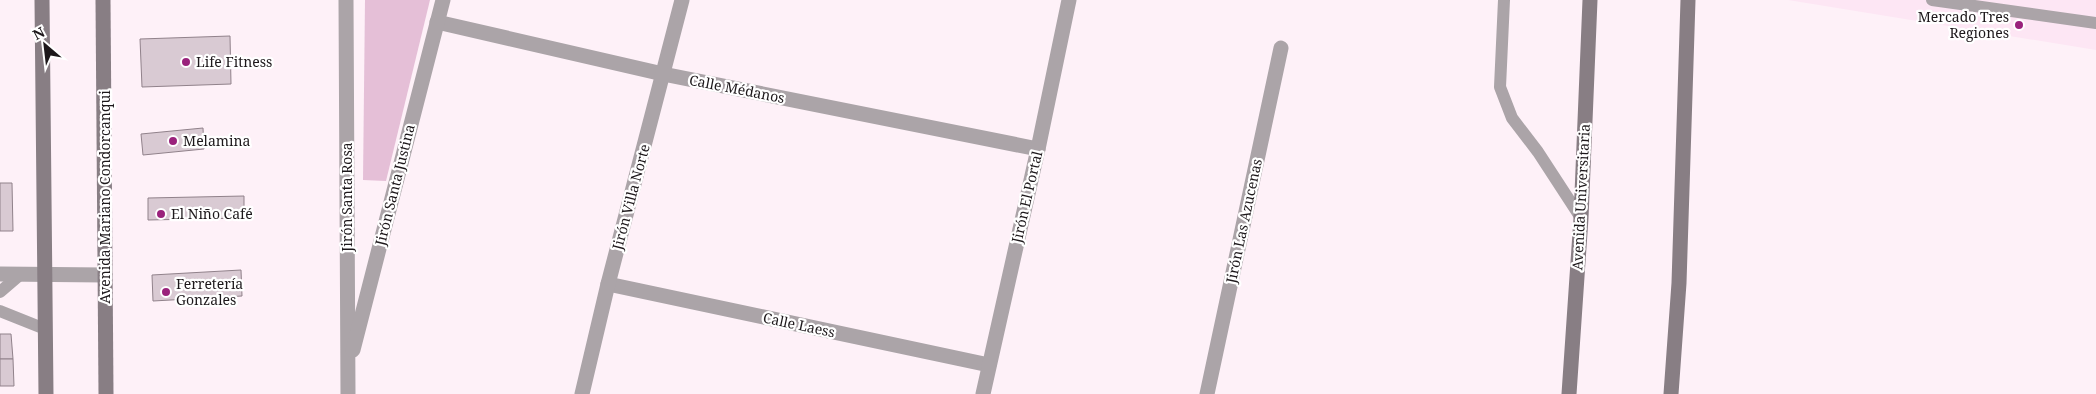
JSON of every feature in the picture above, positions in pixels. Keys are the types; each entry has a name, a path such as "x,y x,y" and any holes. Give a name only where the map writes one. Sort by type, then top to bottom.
{"main road":[{"path":"42,0 46,394"},
{"name":"Avenida Mariano Condorcanqui","path":"103,0 106,394"},
{"name":"Avenida Universitaria","path":"1569,394 1581,218 1590,0"},
{"path":"1671,394 1679,283 1688,0"}],"street":[{"name":"Jirón Santa Rosa","path":"346,0 348,394"},
{"name":"Jirón Santa Justina","path":"348,371 443,0"},
{"name":"Jirón Villa Norte","path":"582,394 608,284 682,0"},
{"name":"Jirón El Portal","path":"983,394 1069,0"},
{"name":"Calle Médanos","path":"437,22 663,74 1038,149"},
{"name":"Jirón Las Azucenas","path":"1207,394 1281,48"},
{"path":"0,274 105,275"},
{"name":"Calle Laess","path":"608,284 989,365"}],"lane":[{"path":"1504,0 1500,87 1512,118 1538,152 1581,218"},
{"path":"1932,0 2096,23"},
{"path":"0,292 21,274"},
{"path":"0,310 45,329"}],"shaded area":[{"path":"365,0 430,0 386,181 363,180"},
{"name":"Mercado Tres Regiones","path":"1788,0 2096,0 2096,50"}],"building":[{"name":"Life Fitness","path":"230,36 231,84 142,87 140,39"},
{"name":"Melamina","path":"203,128 204,149 143,155 141,134"},
{"path":"0,183 12,183 13,231 0,231"},
{"path":"244,196 244,218 148,220 148,198"},
{"path":"241,270 242,296 153,301 152,275"},
{"path":"0,334 11,334 13,359 0,359"},
{"path":"0,359 13,359 14,386 0,386"}],"place":[{"name":"Mercado Tres Regiones","path":"2019,25"},
{"name":"Life Fitness","path":"186,62"},
{"name":"Melamina","path":"173,141"},
{"name":"El Niño Café","path":"161,214"},
{"name":"Ferretería Gonzales","path":"166,292"}]}
